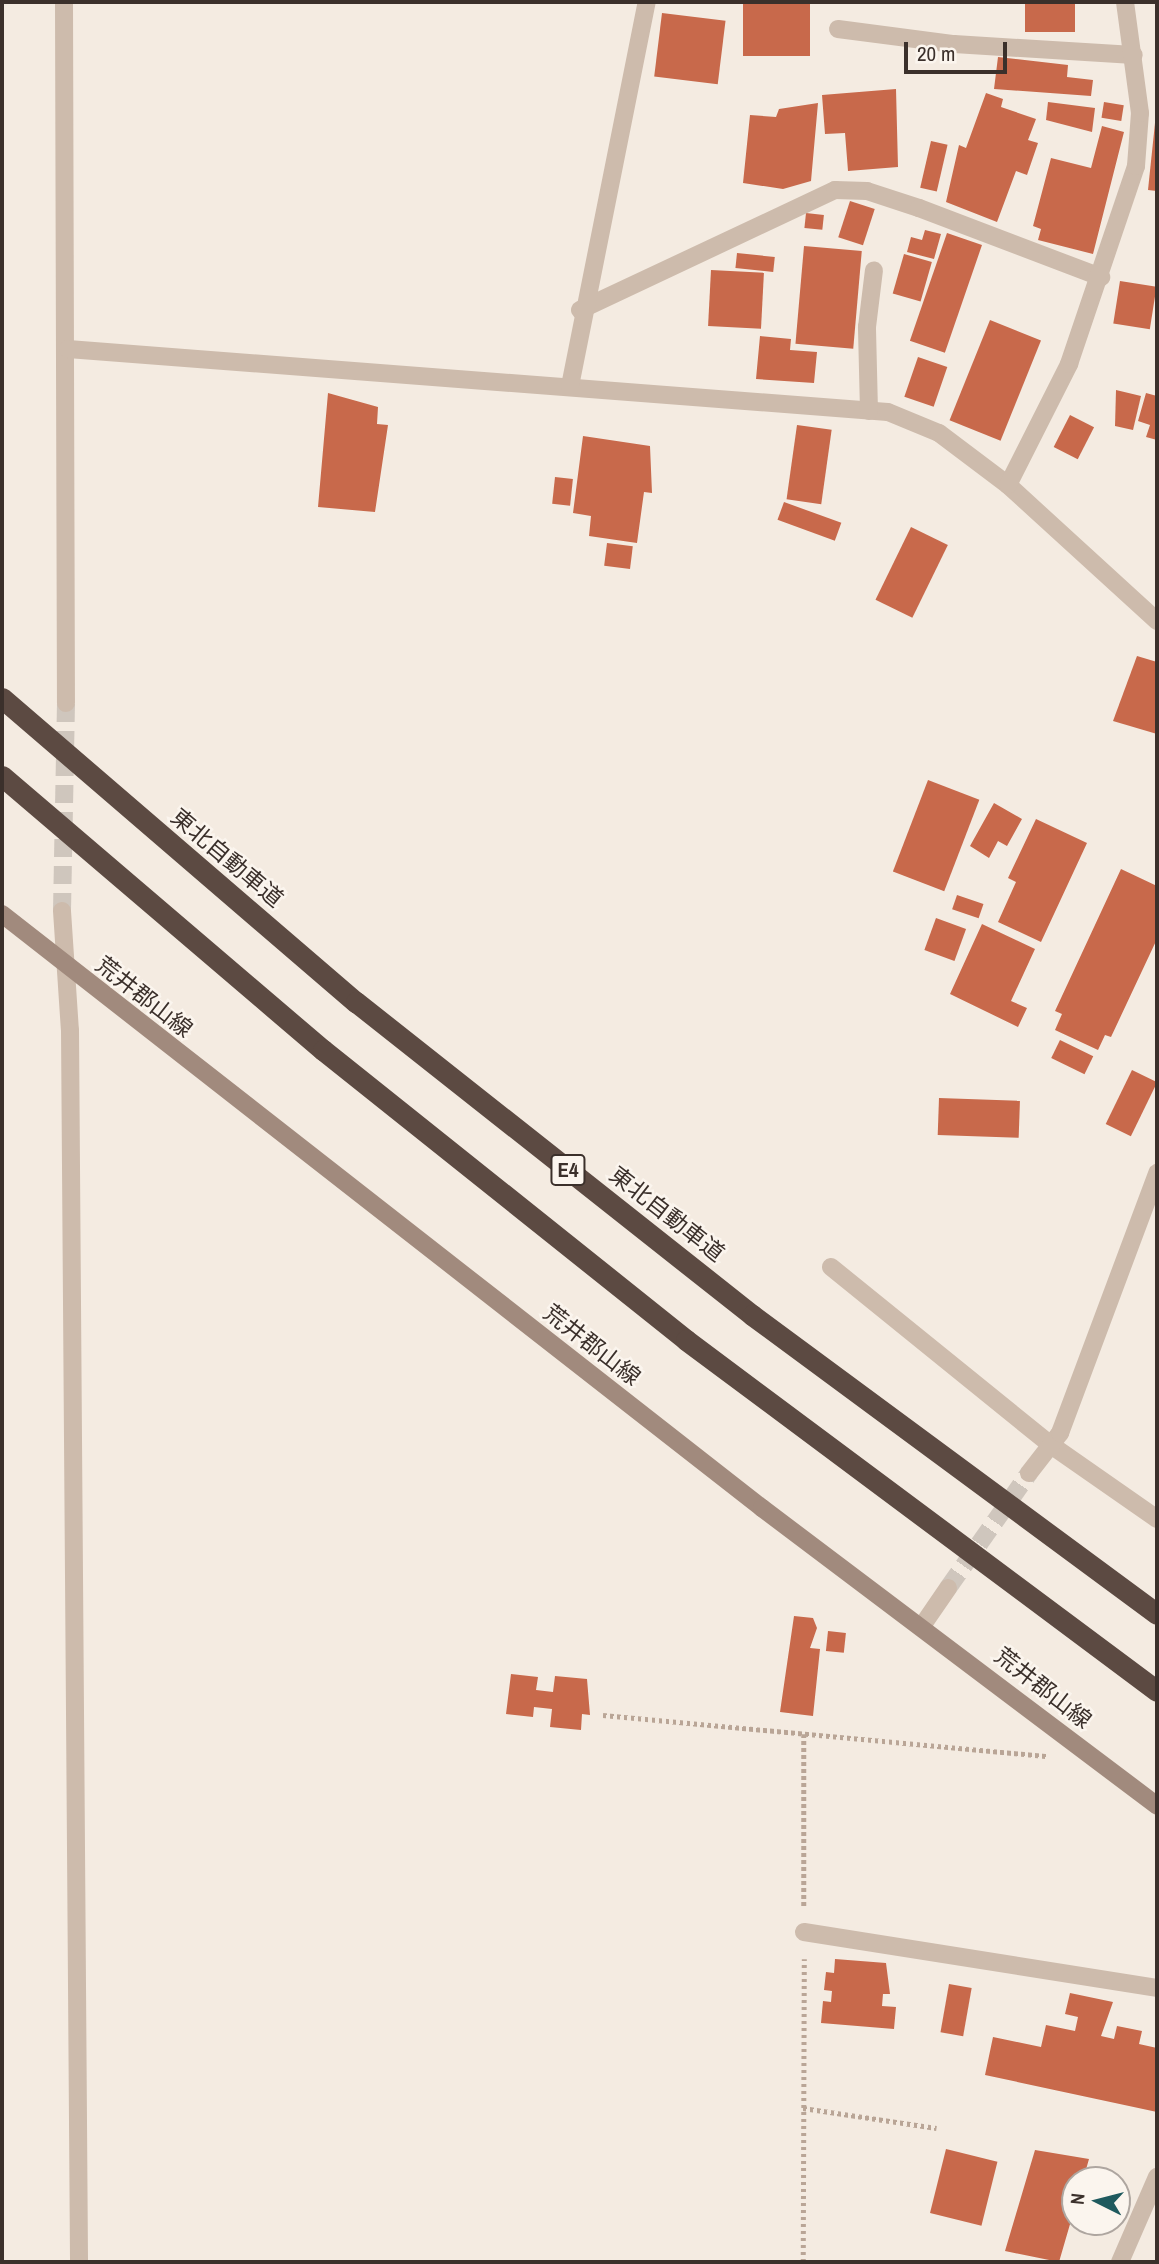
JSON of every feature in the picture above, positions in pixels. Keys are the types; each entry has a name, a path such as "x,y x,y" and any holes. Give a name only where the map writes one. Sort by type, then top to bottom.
{"highway":[{"name":"東北自動車道","path":"2,698 356,1002 752,1315 1157,1614"},
{"name":"E4","path":"2,776 323,1050 686,1340 1157,1691"}],"main road":[{"name":"荒井郡山線","path":"2,914 66,967 1157,1806"}],"street":[{"path":"64,2 68,349 66,703"},
{"path":"570,386 580,310 614,177 646,2"},
{"path":"1008,485 1069,364 1101,277 1136,166 1134,55 1125,2"},
{"path":"838,29 954,44 1134,55"},
{"path":"580,310 835,190 867,191 919,208 1101,277"},
{"path":"869,411 867,327 874,270"},
{"path":"68,349 869,411 918,421 1008,485 1157,621"},
{"path":"62,911 66,967 79,2262"},
{"path":"1029,1473 1051,1445 1157,1173"},
{"path":"831,1268 1051,1445 1157,1518"},
{"path":"922,1626 948,1588"},
{"path":"804,1932 1157,1988"},
{"path":"1119,2262 1157,2177"}],"path":[{"path":"603,1715 1043,1756 1083,1750"},
{"path":"803,2262 804,1734"},
{"path":"803,2108 937,2128"}],"building":[{"path":"743,2 810,2 810,56 743,56"},
{"path":"1025,2 1075,2 1075,32 1025,32"},
{"path":"662,13 726,21 718,84 654,77"},
{"path":"998,57 1068,65 1067,77 1093,80 1091,96 994,89"},
{"path":"896,89 898,167 848,171 845,133 825,134 822,95"},
{"path":"986,93 1003,99 1001,107 1036,119 1028,140 1038,143 1027,175 1016,171 997,222 946,202 959,145 966,148"},
{"path":"1048,102 1095,108 1092,132 1046,120"},
{"path":"1104,102 1124,105 1121,121 1101,118"},
{"path":"818,103 811,181 783,189 743,183 750,115 776,117 779,109"},
{"path":"1157,123 1157,191 1148,190"},
{"path":"1102,126 1124,132 1093,254 1038,240 1041,229 1033,226 1051,158 1091,168"},
{"path":"931,141 948,145 937,192 920,188"},
{"path":"850,201 875,209 863,245 838,237"},
{"path":"806,213 824,215 822,230 804,228"},
{"path":"925,230 941,234 934,259 907,252 911,237 922,240"},
{"path":"947,233 982,245 945,353 910,341"},
{"path":"804,246 862,251 853,349 795,344"},
{"path":"737,253 775,257 773,272 735,268"},
{"path":"904,254 932,262 921,301 893,293"},
{"path":"711,270 764,273 761,329 708,326"},
{"path":"1120,281 1157,287 1150,329 1113,323"},
{"path":"990,320 1041,341 1001,441 950,420"},
{"path":"760,336 791,339 790,350 817,352 814,383 756,379"},
{"path":"918,357 947,367 934,407 904,397"},
{"path":"1116,390 1141,396 1133,430 1115,426"},
{"path":"328,393 378,407 377,424 388,425 375,512 318,507"},
{"path":"1146,393 1157,396 1157,440 1146,437 1150,425 1138,421"},
{"path":"1070,415 1094,427 1078,459 1054,447"},
{"path":"797,425 832,430 821,504 787,499"},
{"path":"583,436 650,446 652,493 644,492 637,543 589,536 591,516 573,513"},
{"path":"555,477 573,479 570,506 552,504"},
{"path":"784,502 841,523 835,541 778,520"},
{"path":"911,527 948,545 912,618 875,600"},
{"path":"607,543 633,546 630,569 604,566"},
{"path":"1137,656 1157,662 1157,734 1113,721"},
{"path":"928,780 979,800 944,891 893,871"},
{"path":"994,803 1022,819 1007,846 998,841 989,858 970,846"},
{"path":"1036,819 1087,843 1041,942 998,922 1016,882 1008,878"},
{"path":"1121,869 1157,886 1157,939 1111,1037 1105,1035 1098,1050 1055,1030 1062,1014 1055,1011"},
{"path":"957,895 983,904 979,918 952,909"},
{"path":"936,918 966,929 954,961 924,950"},
{"path":"982,924 1035,949 1011,1001 1027,1008 1018,1027 950,994"},
{"path":"1060,1040 1093,1056 1084,1074 1051,1058"},
{"path":"1132,1070 1157,1083 1131,1136 1106,1124"},
{"path":"939,1098 1020,1101 1019,1138 938,1135"},
{"path":"794,1616 813,1618 817,1628 810,1648 820,1649 813,1716 780,1712"},
{"path":"828,1631 846,1633 844,1653 826,1651"},
{"path":"511,1674 538,1677 536,1690 553,1692 555,1676 587,1679 590,1715 582,1714 581,1730 550,1727 552,1709 534,1707 533,1717 506,1714"},
{"path":"835,1959 886,1963 890,1994 883,1994 882,2006 896,2007 894,2029 821,2023 823,2001 831,2002 832,1991 824,1990 826,1972 834,1973"},
{"path":"949,1984 972,1988 963,2036 940,2032"},
{"path":"1070,1993 1113,2002 1101,2036 1114,2039 1117,2026 1142,2031 1139,2044 1157,2048 1157,2112 985,2075 993,2037 1041,2047 1046,2025 1075,2031 1078,2017 1065,2014"},
{"path":"946,2149 997,2162 981,2226 930,2213"},
{"path":"1035,2150 1089,2159 1087,2166 1061,2166 1061,2236 1067,2236 1059,2262 1005,2251"}],"tunnel":[{"path":"62,911 66,703"},
{"path":"948,1588 1029,1473"}]}
